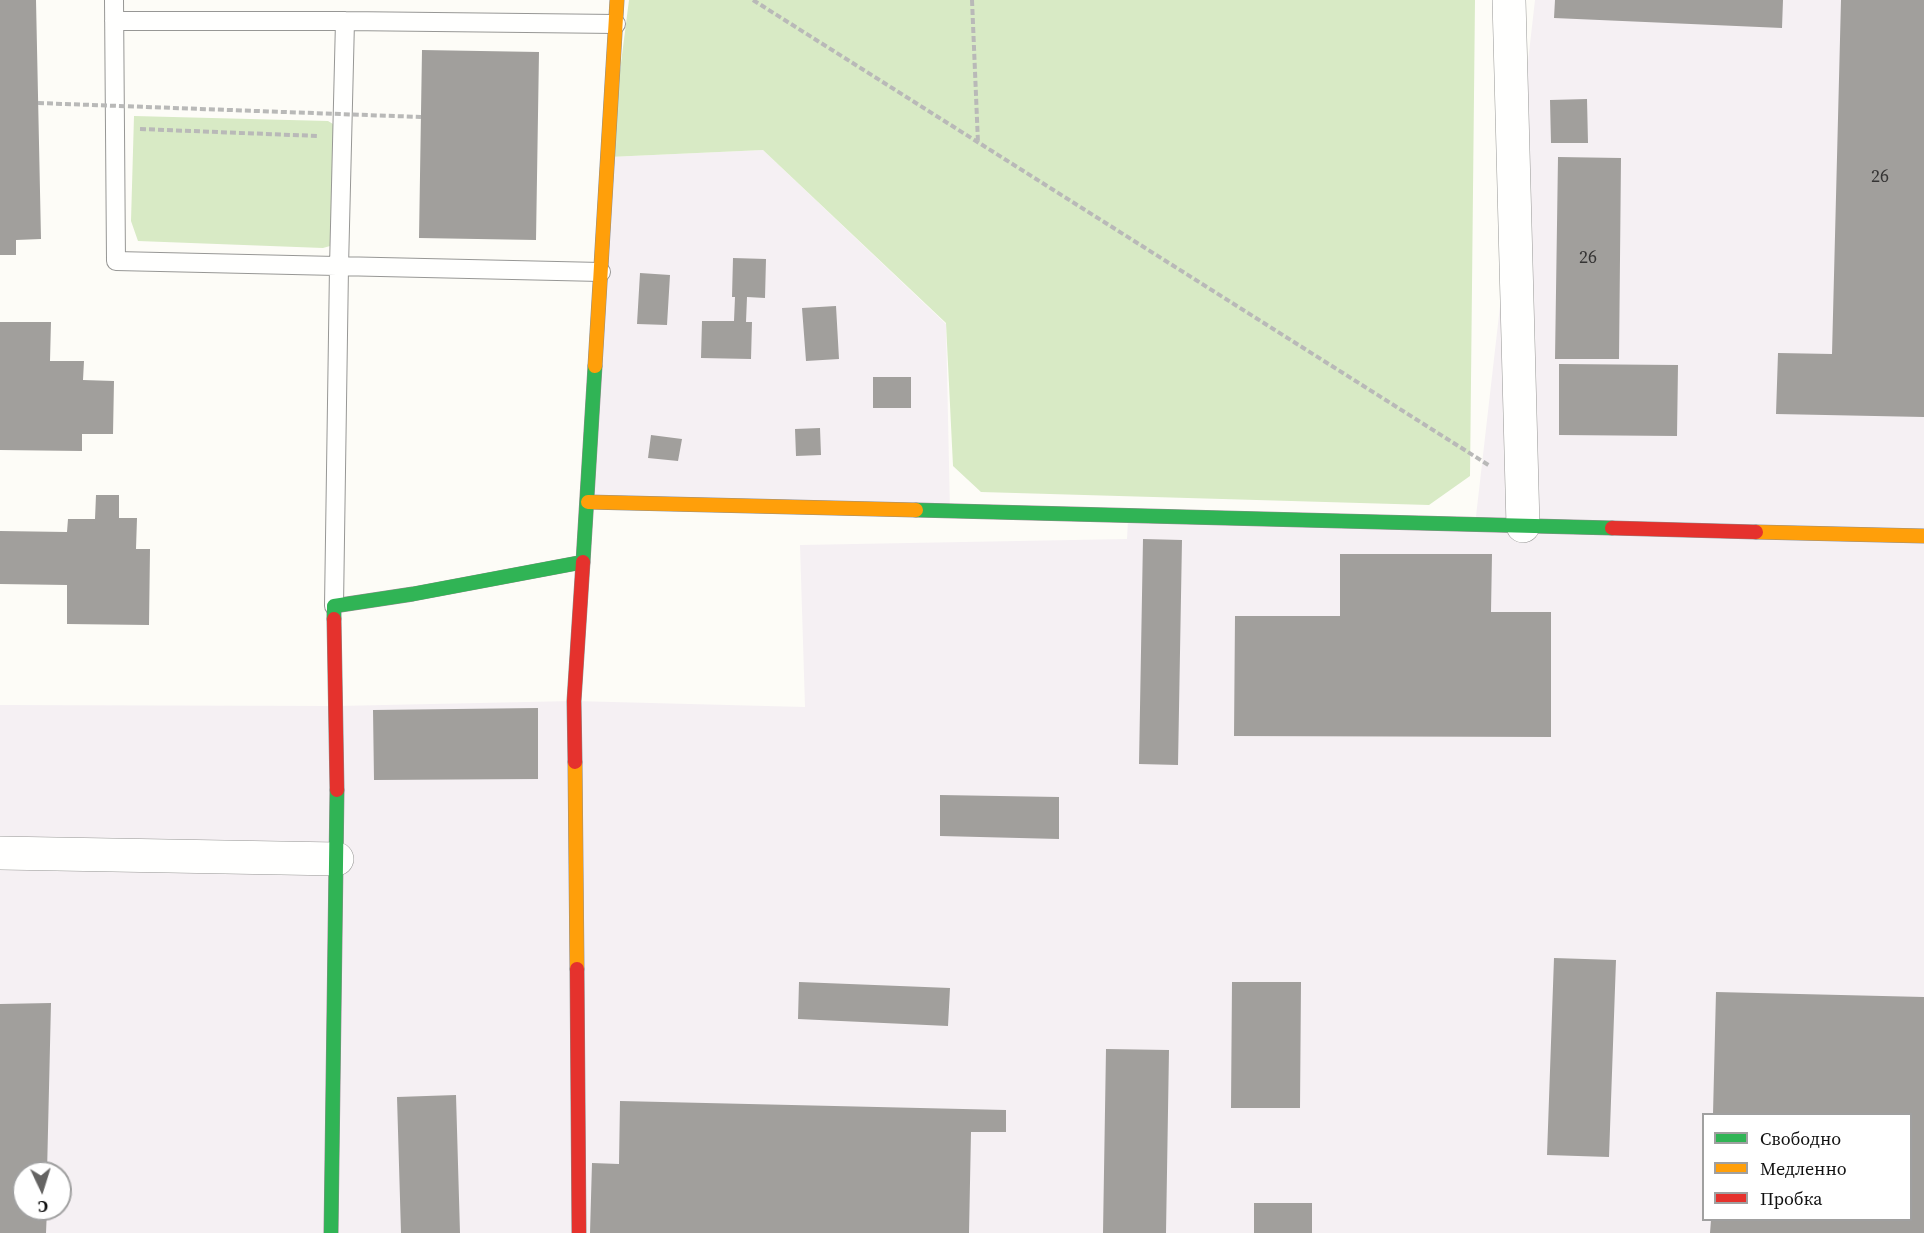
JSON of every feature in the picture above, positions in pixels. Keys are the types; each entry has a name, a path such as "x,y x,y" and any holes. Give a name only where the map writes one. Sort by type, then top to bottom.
{"street":[{"path":"579,1233 574,701 617,0"},
{"path":"1509,0 1523,526"},
{"path":"588,502 1924,536"},
{"path":"331,1233 337,859 337,706 334,606 413,594 583,562"},
{"path":"0,853 337,859"}],"lane":[{"path":"114,0 116,261 601,272"},
{"path":"114,21 616,24"},
{"path":"334,606 345,21"}],"path":[{"path":"753,0 1522,486"},
{"path":"972,0 978,144"},
{"path":"38,104 421,117"},
{"path":"115,128 343,136"}],"shaded area":[{"path":"1535,0 1924,0 1924,536 1475,525"},
{"path":"763,150 946,324 950,511 588,502 609,157"},
{"path":"1128,520 1924,539 1924,1233 0,1233 0,705 337,706 574,701 805,707 800,545 1127,539"}],"green space":[{"path":"629,0 1475,0 1470,476 1429,505 981,492 953,466 946,323 763,150 609,157"},
{"path":"134,116 328,121 338,127 330,246 323,248 138,241 131,221"}],"building":[{"path":"0,0 36,0 41,239 16,240 16,255 0,255"},
{"path":"1555,0 1783,0 1782,28 1554,18"},
{"path":"1841,0 1924,0 1924,417 1776,414 1778,353 1832,354"},
{"path":"422,50 539,52 536,240 419,238"},
{"path":"1587,99 1588,143 1551,143 1550,100"},
{"path":"1558,157 1621,158 1619,359 1555,359"},
{"path":"733,258 766,259 765,298 747,297 746,322 752,322 751,359 701,358 702,321 734,321"},
{"path":"640,273 670,275 667,325 637,324"},
{"path":"836,306 839,359 806,361 802,308"},
{"path":"0,322 51,322 50,361 84,361 83,380 114,381 113,434 82,434 82,451 0,450"},
{"path":"1559,364 1678,365 1677,436 1559,435"},
{"path":"873,377 911,377 911,408 873,408"},
{"path":"820,428 821,455 796,456 795,429"},
{"path":"651,435 682,439 678,461 648,458"},
{"path":"96,495 119,495 119,518 137,518 136,549 150,549 149,625 67,624 67,585 0,584 0,531 67,532 68,519 95,519"},
{"path":"1143,539 1182,540 1178,765 1139,764"},
{"path":"1340,554 1492,554 1491,612 1551,612 1551,737 1234,736 1235,616 1340,616"},
{"path":"538,708 538,779 374,780 373,710"},
{"path":"940,795 1059,797 1059,839 940,836"},
{"path":"1554,958 1616,960 1609,1157 1547,1155"},
{"path":"799,982 950,988 948,1026 798,1019"},
{"path":"1232,982 1301,982 1300,1108 1231,1108"},
{"path":"1716,992 1924,997 1924,1233 1710,1233 1711,1221 1912,1221 1912,1113 1713,1113"},
{"path":"51,1003 47,1161 12,1161 12,1221 46,1221 46,1233 0,1233 0,1004"},
{"path":"1106,1049 1169,1050 1166,1233 1103,1233"},
{"path":"456,1095 460,1233 401,1233 397,1097"},
{"path":"620,1101 1006,1110 1006,1132 971,1132 969,1233 590,1233 592,1163 619,1164"},
{"path":"1254,1203 1312,1203 1312,1233 1254,1233"}],"traffic: fast":[{"path":"334,619 334,606 413,594 583,562 595,366"},
{"path":"916,510 1612,528"},
{"path":"331,1233 337,790"}],"traffic: slow":[{"path":"595,366 617,0"},
{"path":"588,502 916,510"},
{"path":"1756,532 1924,536"},
{"path":"575,762 577,969"}],"traffic: jam":[{"path":"1612,528 1756,532"},
{"path":"575,762 574,701 583,562"},
{"path":"334,619 337,790"},
{"path":"577,969 579,1233"}]}
